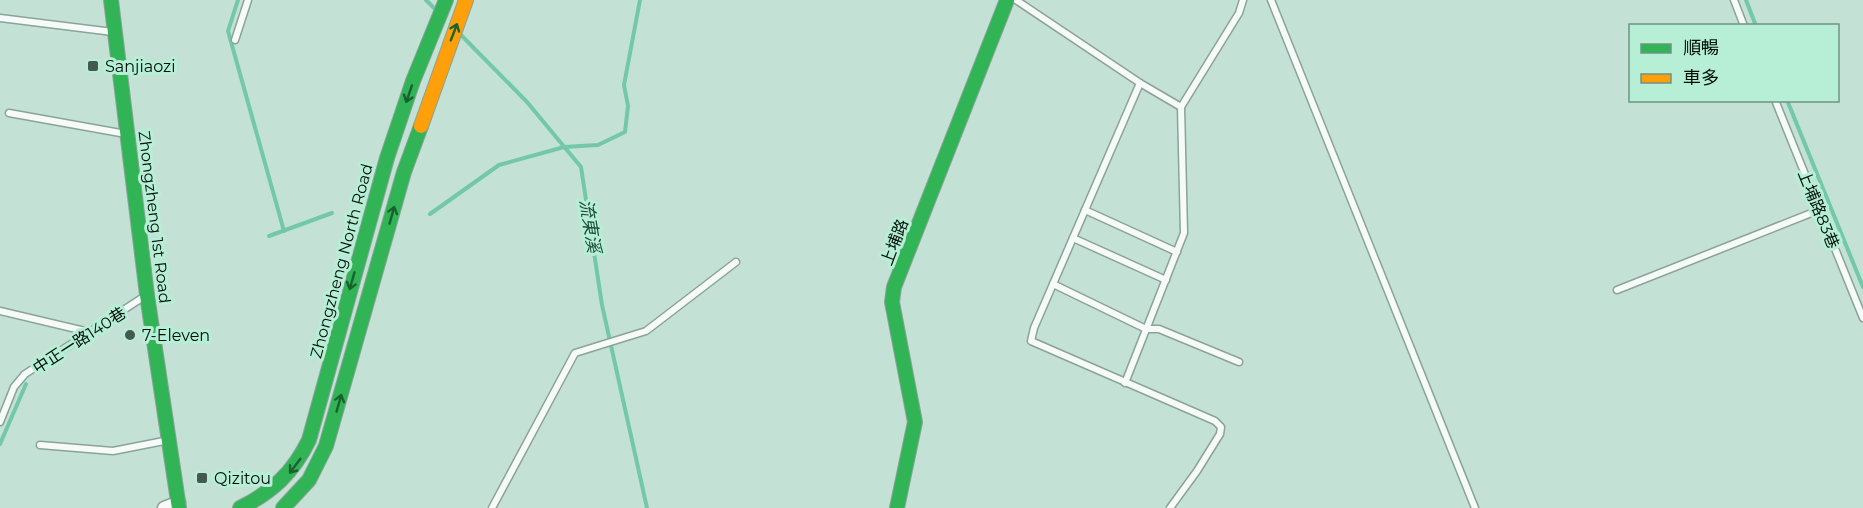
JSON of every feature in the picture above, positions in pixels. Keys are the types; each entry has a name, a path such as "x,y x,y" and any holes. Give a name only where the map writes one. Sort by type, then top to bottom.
{"main road":[{"name":"Zhongzheng 1st Road","path":"111,0 147,295 179,505"},
{"name":"Zhongzheng North Road","path":"240,508 264,496 282,482 301,458 309,440 387,158 430,39 447,0"},
{"name":"上埔路","path":"897,508 915,422 892,302 894,287 1007,0"},
{"path":"283,508 302,491 312,477 326,446 404,172 466,1"},
{"path":"179,505 196,508"}],"street":[{"path":"164,508 179,505"}],"lane":[{"path":"235,40 248,0"},
{"path":"1016,0 1140,83 1181,107"},
{"path":"1125,382 1184,233 1181,107 1239,13 1243,0"},
{"path":"1271,0 1476,508"},
{"path":"1734,0 1743,24"},
{"path":"0,18 115,33"},
{"path":"1140,83 1034,328 1031,341 1215,421 1221,427 1220,434 1197,471 1170,508"},
{"name":"上埔路83巷","path":"1776,102 1863,318"},
{"path":"9,113 128,134"},
{"path":"1085,210 1177,252"},
{"path":"1617,290 1819,210"},
{"path":"1073,238 1166,280"},
{"path":"492,508 575,353 646,331 736,262"},
{"path":"1053,284 1146,329 1159,329 1239,362"},
{"name":"中正一路140巷","path":"0,421 14,387 25,374 147,295"},
{"path":"0,311 89,332"},
{"path":"40,446 113,451 169,440"}],"waterway":[{"path":"238,0 228,31 284,231"},
{"name":"流東溪","path":"426,0 436,10"},
{"path":"430,214 499,165 564,147 598,145 625,132 628,106 624,85 640,0"},
{"path":"1746,0 1755,24"},
{"name":"流東溪","path":"460,34 527,102 581,167 602,305 647,508"},
{"path":"1788,102 1863,287"},
{"path":"269,236 332,213"},
{"path":"0,444 26,384"}],"traffic: fast":[{"path":"111,0 147,295 179,508"},
{"path":"240,508 272,488 289,472 309,440 387,158 413,81 446,0"},
{"path":"897,508 915,422 892,302 894,287 1007,0"},
{"path":"283,508 309,480 326,446 404,172 421,126"}],"traffic: slow":[{"path":"421,126 466,0"}],"place":[{"name":"Sanjiaozi","path":"93,66"},
{"name":"7-Eleven","path":"130,335"},
{"name":"Qizitou","path":"202,478"}]}
